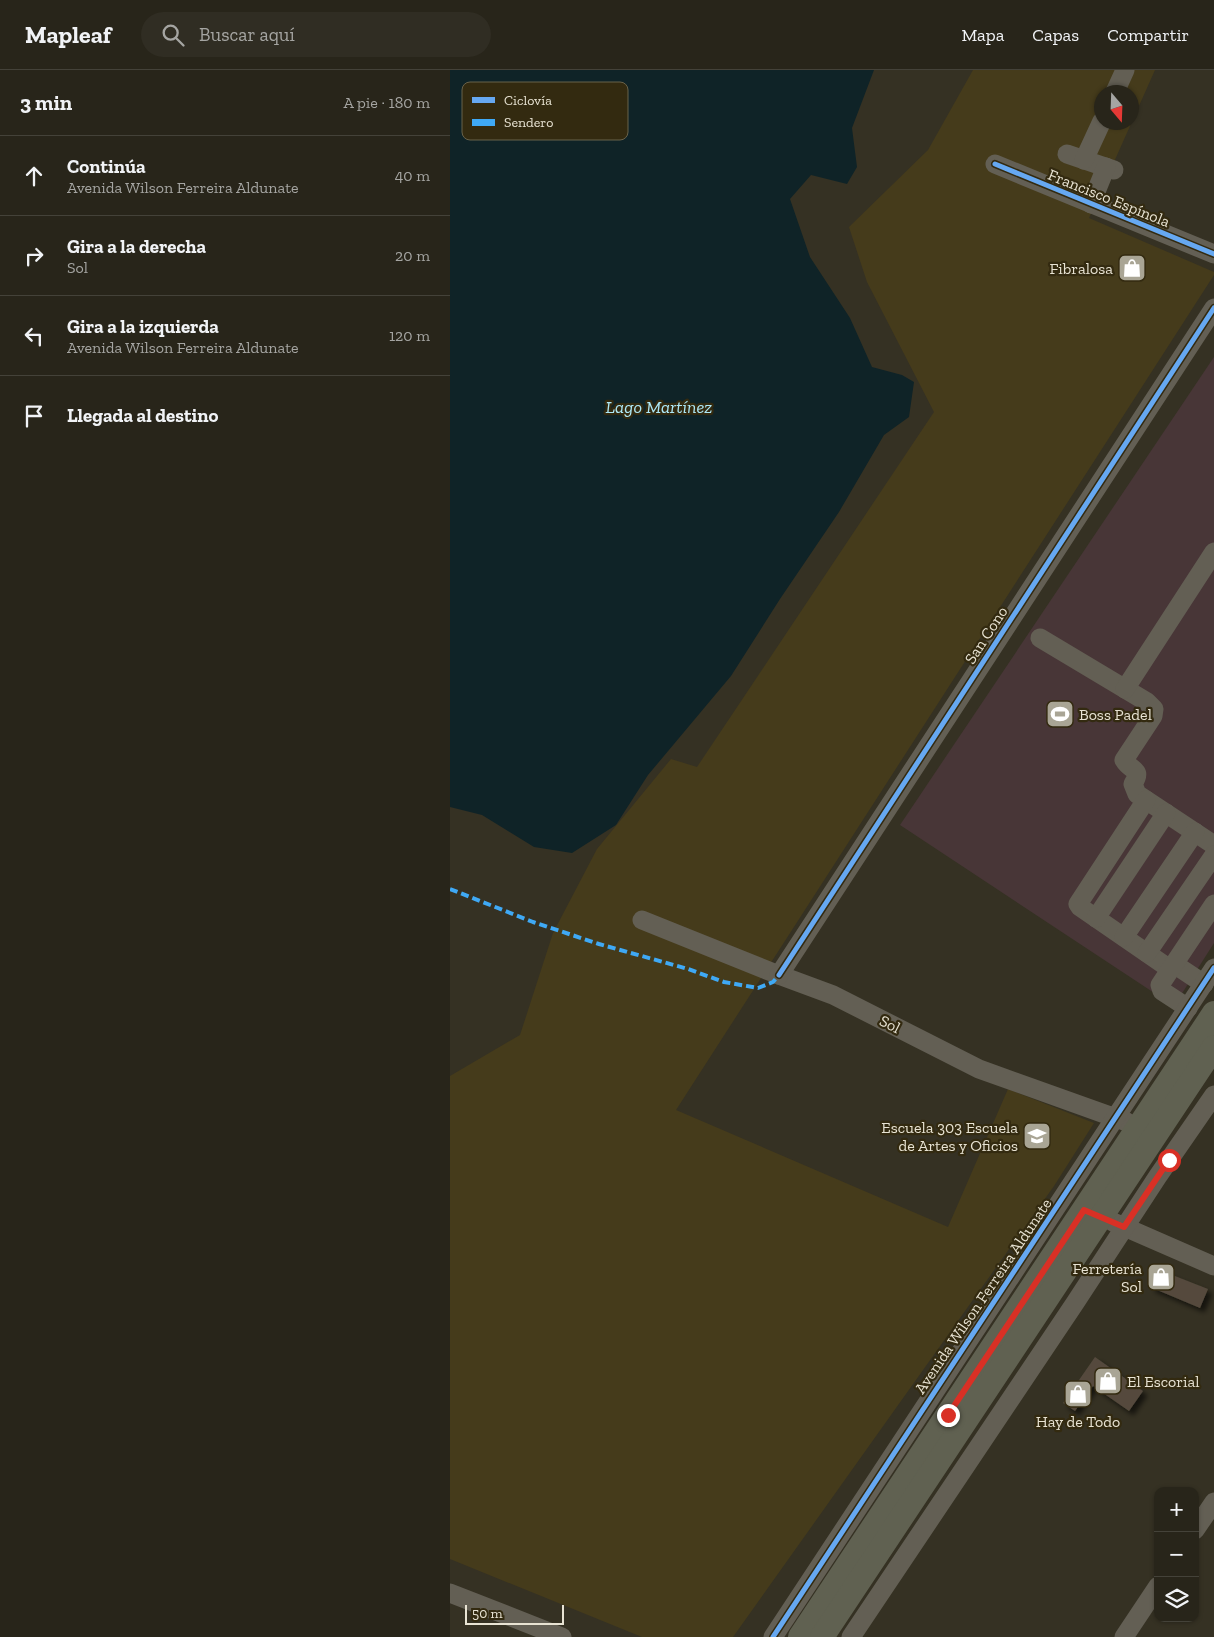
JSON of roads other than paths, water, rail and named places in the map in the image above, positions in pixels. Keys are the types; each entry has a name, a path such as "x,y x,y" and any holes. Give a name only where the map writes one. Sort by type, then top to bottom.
{"main road":[{"path":"822,1637 1092,1214 1138,1127 1214,1013"},
{"path":"800,1637 1092,1214 1214,1047"}],"street":[{"path":"1118,85 1125,70"},
{"path":"1091,204 1110,169 1076,157 1096,130"},
{"name":"Francisco Espínola","path":"995,164 1214,254"},
{"name":"San Cono","path":"779,975 1214,308"},
{"path":"1125,689 1214,552"},
{"path":"1040,638 1147,702 1154,709 1153,716 1124,760 1137,773 1138,777 1133,784 1134,789 1146,800 1214,845"},
{"path":"1146,800 1078,904 1147,953 1204,984"},
{"path":"1096,918 1166,813"},
{"path":"1124,937 1195,832"},
{"path":"1147,953 1214,855"},
{"path":"1188,1008 1160,988 1160,985 1214,904"},
{"name":"Sol","path":"642,920 833,995 979,1069 1116,1117 1138,1127"},
{"name":"Avenida Wilson Ferreira Aldunate","path":"773,1637 1214,968"},
{"path":"851,1637 1158,1176 1214,1096"},
{"path":"1061,1200 1214,1266"},
{"path":"1199,1524 1214,1502"},
{"path":"1124,1637 1154,1592"},
{"path":"450,1593 562,1637"}],"water":[{"name":"Lago Martínez","path":"450,70 874,70 852,128 857,167 847,184 811,175 790,199 810,257 850,318 872,367 902,375 914,382 909,417 884,435 839,512 731,676 648,775 616,825 572,853 534,847 482,815 450,807"}],"place":[{"name":"Fibralosa","path":"1132,268"},
{"name":"Boss Padel","path":"1060,714"},
{"name":"Escuela 303 Escuela de Artes y Oficios","path":"1037,1136"},
{"name":"Ferretería Sol","path":"1161,1277"},
{"name":"El Escorial","path":"1108,1381"},
{"name":"Hay de Todo","path":"1078,1394"}]}
